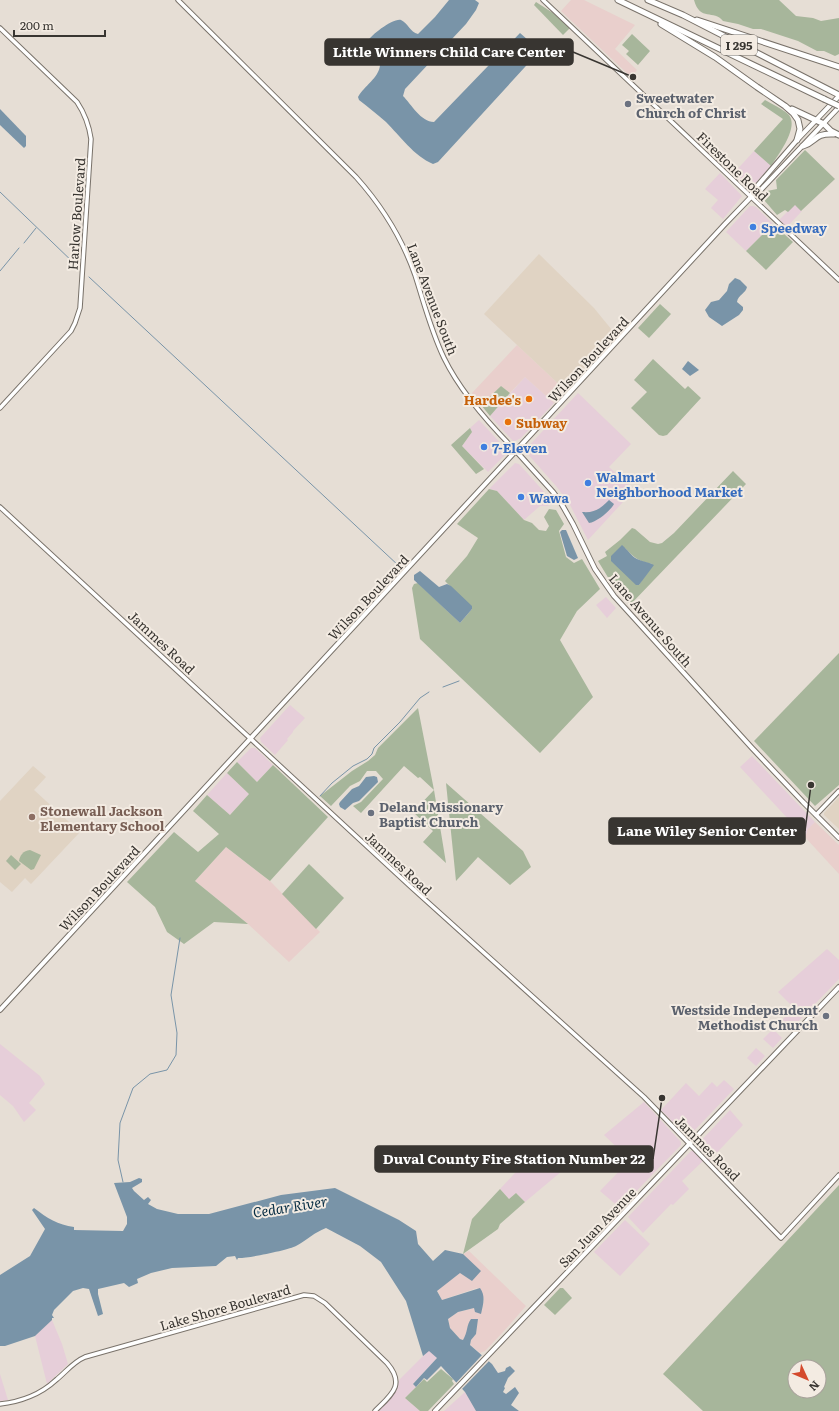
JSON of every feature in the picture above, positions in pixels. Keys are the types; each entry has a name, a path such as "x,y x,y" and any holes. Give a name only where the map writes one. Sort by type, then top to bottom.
{"highway":[{"name":"I 295","path":"618,0 839,107"},
{"name":"I 295","path":"648,0 683,16 839,96"},
{"path":"683,16 839,67"},
{"path":"658,20 662,25 715,57 785,106 798,120 800,129 798,140"},
{"path":"785,106 824,124 837,134"},
{"path":"803,146 819,135 837,134"}],"main road":[{"name":"Wilson Boulevard","path":"751,197 752,192 839,96"},
{"name":"Wilson Boulevard","path":"0,1010 751,197 756,195 839,107"},
{"name":"Lane Avenue South","path":"516,451 561,503 595,569 614,596 727,720 839,838"},
{"name":"San Juan Avenue","path":"434,1411 839,987"}],"street":[{"name":"Lane Avenue South","path":"178,0 347,167 375,199 404,248 415,275 434,335 444,360 473,404 516,451"},
{"name":"Firestone Road","path":"543,0 839,280"},
{"name":"Harlow Boulevard","path":"0,28 77,102 88,123 91,139 80,308 78,315 71,331 0,408"},
{"name":"Jammes Road","path":"0,507 426,901 644,1097 781,1238 839,1175"},
{"path":"816,815 839,791"},
{"name":"Lake Shore Boulevard","path":"0,1404 26,1398 47,1387 72,1365 85,1357 304,1295 314,1296 325,1303 384,1360 394,1372 396,1381 395,1389 375,1411"}],"shaded area":[{"path":"571,0 584,0 635,25 615,49 637,70 631,77 561,11"},
{"path":"754,151 771,166 752,187 748,189 733,174"},
{"path":"720,173 742,196 723,219 711,208 718,200 705,189"},
{"path":"795,204 802,211 786,228 778,221"},
{"path":"750,206 756,207 773,224 746,251 726,232"},
{"path":"539,254 594,308 616,335 565,390 484,314"},
{"path":"517,345 565,390 554,403 525,377 510,393 501,386 481,406 472,393"},
{"path":"525,377 554,403 521,438 513,441 490,416"},
{"path":"578,393 631,444 609,467 634,490 588,540 569,503 526,452 526,449"},
{"path":"479,420 506,449 506,454 488,472 462,446 472,432 470,428"},
{"path":"515,463 519,464 547,495 553,504 540,506 524,520 497,491 489,489"},
{"path":"606,597 616,608 607,618 596,605"},
{"path":"290,705 305,718 275,755 261,742 260,738"},
{"path":"251,748 255,748 273,765 257,782 237,762"},
{"path":"752,756 815,822 804,836 740,767"},
{"name":"Stonewall Jackson Elementary School","path":"33,766 46,777 34,790 80,832 31,884 25,878 12,892 0,882 0,801"},
{"path":"227,773 249,794 230,815 207,795"},
{"path":"839,797 839,829 824,815 824,813"},
{"path":"815,822 839,845 839,874 804,836 807,833 807,830"},
{"path":"226,847 270,881 320,932 289,962 248,924 195,881"},
{"path":"827,949 839,960 839,979 789,1031 780,1022 794,1008 778,992"},
{"path":"773,1029 782,1038 773,1048 763,1039"},
{"path":"0,1044 40,1076 45,1084 29,1103 36,1110 24,1122 13,1106 0,1095"},
{"path":"756,1048 765,1056 756,1066 747,1058"},
{"path":"724,1080 734,1089 690,1135 686,1135 661,1110 686,1083 699,1096 712,1082 717,1087"},
{"path":"644,1102 681,1142 681,1145 620,1208 600,1191 630,1160 604,1135"},
{"path":"730,1110 743,1125 709,1161 698,1148 698,1144"},
{"path":"540,1146 568,1166 525,1202 516,1193 509,1199 500,1189"},
{"path":"691,1151 694,1151 703,1161 682,1181 689,1189 673,1205 671,1204 643,1233 628,1217"},
{"path":"625,1220 650,1244 620,1276 594,1252"},
{"path":"469,1251 526,1306 485,1351 480,1353 470,1345 471,1340 476,1334 477,1323 468,1324 467,1334 463,1340 460,1339 450,1328 448,1319 458,1312 474,1308 482,1311 484,1299 477,1288 442,1300 437,1290 460,1273 480,1271 463,1254"},
{"path":"52,1320 68,1364 47,1384 35,1336"},
{"path":"429,1350 437,1358 413,1384 416,1387 405,1398 420,1411 378,1411 397,1390 399,1380"},
{"path":"0,1374 8,1400 0,1401"},
{"path":"465,1392 476,1411 444,1411"}],"green space":[{"path":"694,0 779,0 796,16 813,18 821,21 839,18 839,54 835,56 824,51 817,51 798,41 761,29 753,29 723,21 716,16 700,11"},
{"path":"536,2 553,13 570,28 563,35 534,5"},
{"path":"632,34 650,51 638,65 626,54 629,51 622,45"},
{"path":"765,100 787,113 791,120 790,134 771,166 754,151 783,119 761,104"},
{"path":"805,150 835,179 801,211 795,205 788,212 785,210 777,215 764,200 767,191 777,189 776,180"},
{"path":"773,224 793,242 766,270 746,251"},
{"path":"660,304 671,314 649,338 638,328"},
{"path":"653,359 685,389 688,386 701,398 667,435 663,436 659,435 631,408 647,392 634,380"},
{"path":"501,386 510,393 490,416 481,405"},
{"path":"470,428 472,432 462,446 484,469 476,474 451,445"},
{"path":"733,471 746,484 630,605 609,579 598,561 607,556 605,552 632,528 650,542 658,544 662,543 674,533","holes":["625,548 640,560 652,564 639,585"]},
{"path":"489,489 497,491 524,520 532,523 539,530 546,531 549,526 544,517 549,509 556,510 564,524 559,531 566,557 574,563 582,559 600,589 577,611 560,640 593,697 540,753 420,639 412,588 414,584 418,583 460,623 472,609 445,581 467,556 478,538 457,524"},
{"path":"839,653 839,785 815,806 754,741"},
{"path":"418,708 434,790 420,777 418,778 404,766 361,813 353,806 361,802 383,779 376,771 367,771 360,781 350,786 331,806 320,796 375,755 378,748"},
{"path":"237,762 257,782 273,765 328,817 270,881 226,847 195,881 248,924 214,922 184,944 167,932 155,907 127,882 174,832 198,852 219,834 193,811 207,795 230,815 249,794 227,773"},
{"path":"446,783 523,851 531,867 510,885 478,857 456,881"},
{"path":"434,790 446,863 423,842 433,831 413,812"},
{"path":"30,850 41,855 34,869 31,870 19,861 20,857 25,851"},
{"path":"11,855 21,864 15,870 6,861"},
{"path":"309,864 344,898 316,929 282,894"},
{"path":"839,1185 839,1411 703,1411 663,1374"},
{"path":"500,1189 509,1199 516,1193 525,1202 500,1224 498,1229 463,1254 472,1219"},
{"path":"560,1288 563,1288 572,1298 555,1315 544,1305"},
{"path":"441,1369 453,1379 452,1381 454,1384 428,1411 420,1411 405,1398 424,1379 427,1382"}],"water":[{"path":"449,0 475,0 479,3 466,24 405,89 403,96 425,119 434,122 520,33 538,50 536,55 438,162 433,164 413,151 386,122 359,100 358,97 377,74 380,65 365,48 369,39 377,31 397,20 403,21 415,33 418,34"},
{"path":"0,109 26,136 26,146 24,148 0,125"},
{"path":"735,278 740,280 747,287 737,302 743,307 743,310 739,315 722,326 709,317 705,310 711,302 719,300 727,291 729,284"},
{"path":"688,361 699,370 690,376 682,369"},
{"path":"609,500 614,504 610,510 603,516 589,523 582,512 597,510"},
{"path":"562,530 566,530 578,558 574,560 567,556 560,532"},
{"path":"622,545 635,558 654,565 639,585 636,585 611,561 611,556"},
{"path":"420,571 439,587 447,584 451,586 472,606 472,609 460,623 414,580 414,575"},
{"path":"366,777 377,777 378,782 359,801 353,803 345,810 340,807 340,802 352,789 359,786"},
{"name":"Cedar River","path":"139,1178 142,1179 142,1182 132,1188 144,1200 148,1197 151,1200 148,1204 157,1209 178,1214 209,1214 281,1195 335,1188 399,1220 416,1231 418,1244 433,1261 445,1250 463,1254 481,1271 472,1281 460,1273 437,1291 442,1300 480,1288 483,1294 483,1304 481,1314 475,1312 474,1308 458,1312 448,1319 450,1328 460,1339 463,1340 471,1319 478,1319 476,1334 471,1340 470,1345 492,1364 498,1373 505,1371 506,1368 510,1366 515,1371 508,1378 503,1392 506,1394 515,1387 519,1393 511,1405 519,1411 476,1411 465,1392 441,1366 427,1380 424,1378 416,1387 413,1384 437,1358 429,1351 423,1356 406,1301 381,1262 360,1246 326,1228 296,1246 285,1250 257,1256 238,1258 237,1260 235,1256 227,1257 216,1266 172,1268 151,1273 137,1279 138,1283 129,1287 124,1283 98,1289 103,1314 98,1316 89,1289 83,1288 73,1291 54,1310 52,1315 54,1318 52,1318 52,1320 35,1336 5,1346 0,1346 0,1275 30,1256 45,1229 32,1210 34,1208 43,1215 63,1225 74,1227 74,1230 123,1231 127,1224 127,1217 114,1183 130,1182"}],"pier":[{"path":"483,1354 490,1360 461,1390 455,1384"}],"waterway":[{"path":"0,192 77,266"},
{"path":"24,243 36,228"},
{"path":"0,271 19,248"},
{"path":"89,277 399,566"},
{"path":"443,687 459,681"},
{"path":"320,796 332,783 353,766 367,759 372,754 374,748 400,722 420,698 429,692"},
{"path":"123,1182 118,1160 120,1123 133,1088 150,1074 167,1070 176,1055 177,1033 171,995 180,938"}],"place":[{"name":"Little Winners Child Care Center","path":"633,77"},
{"name":"Sweetwater Church of Christ","path":"628,104"},
{"name":"Speedway","path":"753,227"},
{"name":"Hardee's","path":"529,399"},
{"name":"Subway","path":"508,422"},
{"name":"7-Eleven","path":"484,447"},
{"name":"Walmart Neighborhood Market","path":"588,483"},
{"name":"Wawa","path":"521,497"},
{"name":"Lane Wiley Senior Center","path":"811,785"},
{"name":"Deland Missionary Baptist Church","path":"371,813"},
{"name":"Stonewall Jackson Elementary School","path":"32,817"},
{"name":"Westside Independent Methodist Church","path":"826,1016"},
{"name":"Duval County Fire Station Number 22","path":"662,1098"}]}
